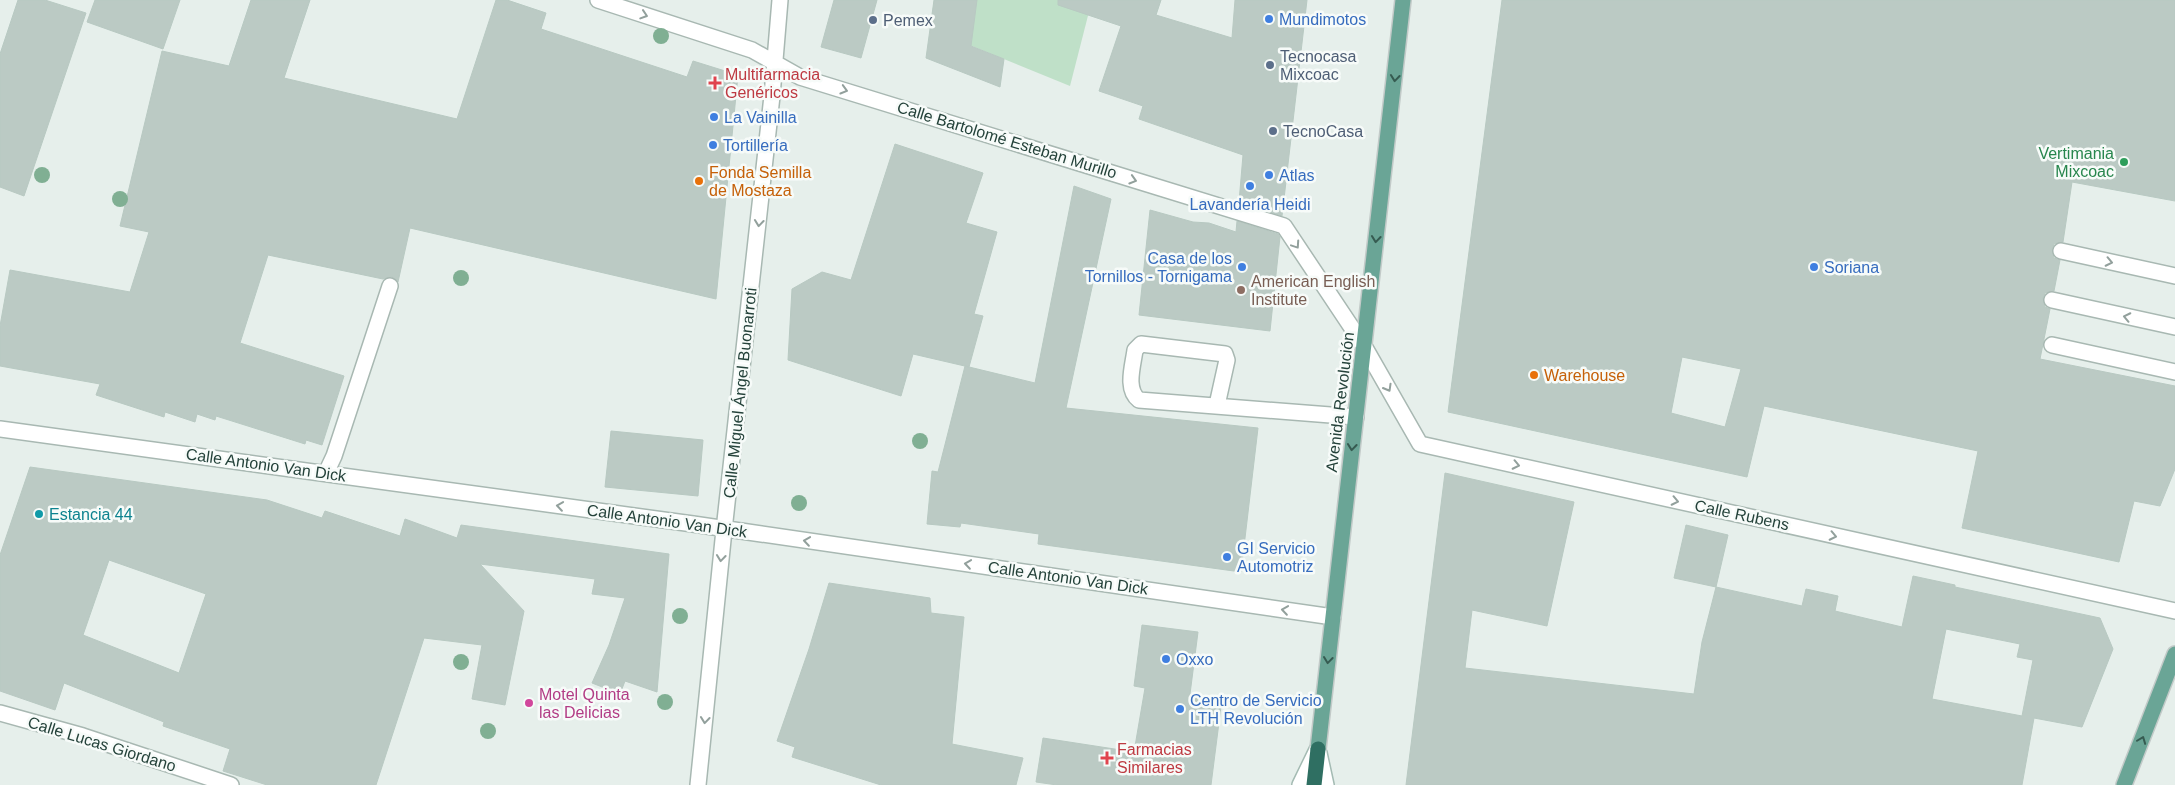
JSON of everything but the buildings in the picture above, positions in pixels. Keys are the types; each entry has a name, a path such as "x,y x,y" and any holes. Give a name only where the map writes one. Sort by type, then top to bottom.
{"highway":[{"path":"1314,785 1318,749"}],"main road":[{"name":"Avenida Revolución","path":"1318,749 1403,0"},
{"path":"2124,785 2175,654"}],"street":[{"name":"Calle Bartolomé Esteban Murillo","path":"598,0 752,50 800,77 1284,226 1364,346"},
{"name":"Calle Miguel Ángel Buonarroti","path":"698,785 780,0"},
{"path":"2061,251 2175,276"},
{"path":"326,473 334,456 390,286"},
{"path":"2052,300 2175,327"},
{"path":"1217,405 1227,360 1225,354 1141,344 1137,346 1130,388 1133,395 1140,400 1356,417"},
{"name":"Calle Rubens","path":"1364,346 1420,444 2175,611"},
{"path":"2052,346 2175,372"},
{"name":"Calle Antonio Van Dick","path":"0,428 1333,617"},
{"name":"Calle Lucas Giordano","path":"0,713 83,736 232,785"},
{"name":"Avenida Revolución","path":"1300,785 1318,749"},
{"name":"Avenida Revolución","path":"1318,749 1326,785"}],"green space":[{"path":"934,0 1092,0 1070,86 930,29"}],"place":[{"name":"Mundimotos","path":"1269,19"},
{"name":"Pemex","path":"873,20"},
{"name":"Tecnocasa Mixcoac","path":"1270,65"},
{"name":"Multifarmacia Genéricos","path":"715,83"},
{"name":"La Vainilla","path":"714,117"},
{"name":"TecnoCasa","path":"1273,131"},
{"name":"Tortillería","path":"713,145"},
{"name":"Vertimania Mixcoac","path":"2124,162"},
{"name":"Atlas","path":"1269,175"},
{"name":"Fonda Semilla de Mostaza","path":"699,181"},
{"name":"Lavandería Heidi","path":"1250,186"},
{"name":"Casa de los Tornillos - Tornigama","path":"1242,267"},
{"name":"Soriana","path":"1814,267"},
{"name":"American English Institute","path":"1241,290"},
{"name":"Warehouse","path":"1534,375"},
{"name":"Estancia 44","path":"39,514"},
{"name":"GI Servicio Automotriz","path":"1227,557"},
{"name":"Oxxo","path":"1166,659"},
{"name":"Motel Quinta las Delicias","path":"529,703"},
{"name":"Centro de Servicio LTH Revolución","path":"1180,709"},
{"name":"Farmacias Similares","path":"1107,758"}]}
